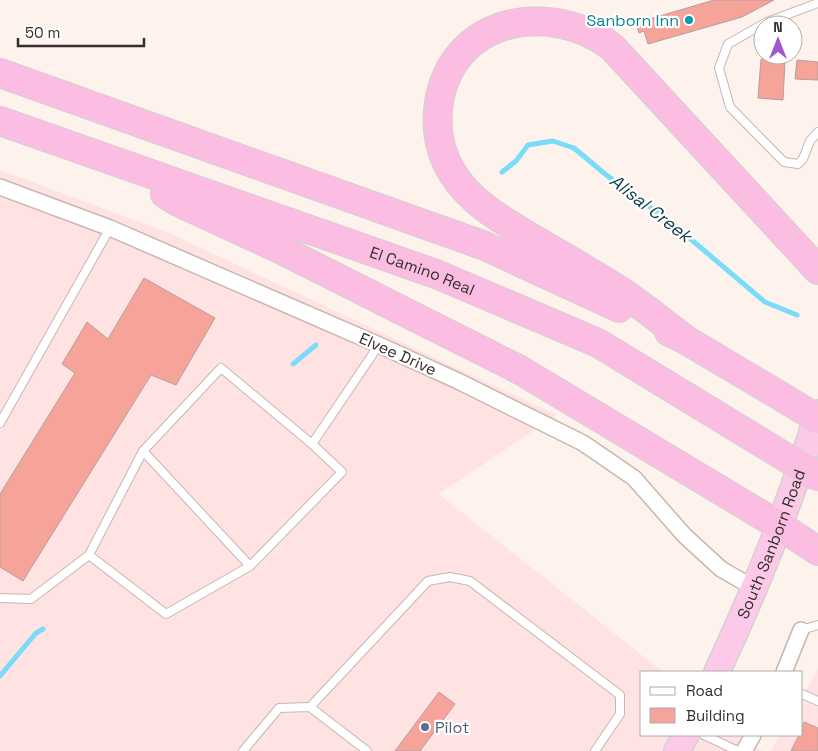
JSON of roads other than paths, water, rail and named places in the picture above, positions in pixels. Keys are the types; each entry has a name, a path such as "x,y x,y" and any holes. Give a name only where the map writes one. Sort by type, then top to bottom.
{"highway":[{"path":"686,340 623,293 490,212 463,188 454,176 441,151 438,136 436,122 441,93 444,81 457,58 485,33 514,22 544,18 568,23 603,39 818,270"},
{"path":"0,73 485,246 686,340 818,419"},
{"name":"El Camino Real","path":"0,121 436,274 598,343 818,477"},
{"path":"110,160 178,202 284,251 520,370 818,550"},
{"name":"South Sanborn Road","path":"717,671 780,526 818,413"},
{"path":"677,751 685,736"}],"street":[{"name":"Elvee Drive","path":"0,187 110,228 379,345 458,381 583,443 634,478 684,535 721,569 754,588"},
{"path":"784,671 801,630"},
{"path":"744,751 752,736"}],"lane":[{"path":"818,2 767,22 728,44 719,68 730,107 784,162 798,164 804,159 810,141 818,132"},
{"path":"0,423 110,228"},
{"path":"312,444 379,345"},
{"path":"0,598 31,599 89,555 143,451 221,368 312,444 342,472 250,566 166,614 89,555"},
{"path":"143,451 250,566"},
{"path":"310,707 428,581 450,577 470,581 620,695 620,714 595,751"},
{"path":"801,630 818,625"},
{"path":"803,694 818,701"},
{"path":"243,751 279,708 310,707 367,751"},
{"path":"706,736 738,751"}],"waterway":[{"name":"Alisal Creek","path":"502,172 516,161 528,145 553,141 574,148 605,174 674,225 765,302 797,315"},
{"name":"Alisal Creek","path":"293,364 316,345"},
{"name":"Alisal Creek","path":"0,676 36,633 43,629"}],"place":[{"name":"Sanborn Inn","path":"689,20"},
{"name":"Pilot","path":"425,727"}]}
